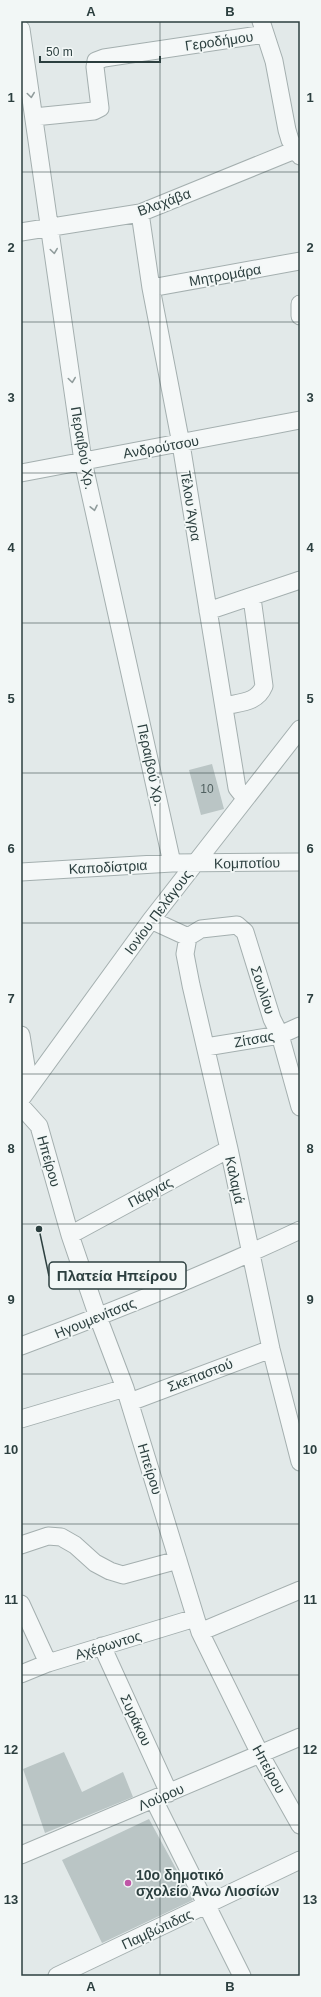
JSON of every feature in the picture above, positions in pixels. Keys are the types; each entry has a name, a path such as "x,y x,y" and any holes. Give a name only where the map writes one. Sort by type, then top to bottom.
{"street":[{"name":"Γεροδήμου","path":"34,117 94,111 100,108 94,67 96,61 104,58 263,27"},
{"path":"263,27 274,61 287,130 299,151"},
{"name":"Περαιβού Χρ.","path":"21,33 83,461 172,863"},
{"name":"Βλαχάβα","path":"21,232 140,213 299,151"},
{"name":"Τέλου Άγρα","path":"140,213 151,288 181,444 237,788 245,798"},
{"name":"Μητρομάρα","path":"151,288 300,261"},
{"path":"300,304 300,316"},
{"name":"Ανδρούτσου","path":"21,473 181,444 300,420"},
{"path":"208,611 252,598 300,580"},
{"path":"224,706 256,698 261,694 264,686 252,598"},
{"name":"Ιονίου Πελάγους","path":"25,1092 151,920 245,798 300,730"},
{"name":"Κομποτίου","path":"194,864 300,862"},
{"name":"Καποδίστρια","path":"21,872 172,863 194,864"},
{"path":"151,920 188,937"},
{"name":"Σουλίου","path":"188,937 201,929 237,925 245,932 272,1019 280,1035 300,1107"},
{"name":"Καλαμά","path":"188,937 186,954 229,1149 250,1254 271,1349 300,1460"},
{"name":"Ζίτσας","path":"206,1047 280,1035 300,1026"},
{"path":"21,1035 25,1092"},
{"name":"Ηπείρου","path":"21,1106 39,1126 70,1235 98,1317 128,1395 198,1625 260,1754 300,1825"},
{"name":"Πάργας","path":"70,1235 229,1149"},
{"name":"Ηγουμενίτσας","path":"21,1346 98,1317 250,1254 300,1230"},
{"name":"Σκεπαστού","path":"21,1419 128,1395 271,1349"},
{"path":"21,1545 48,1536 61,1537 75,1545 95,1563 110,1571 123,1575 178,1560"},
{"name":"Αχέρωντος","path":"21,1674 48,1663 102,1646 198,1625 300,1590"},
{"path":"21,1604 48,1663"},
{"name":"Συράκου","path":"102,1646 170,1793"},
{"name":"Λούρου","path":"21,1855 154,1800 300,1736"},
{"path":"154,1800 242,1976"},
{"name":"Παμβώτιδας","path":"57,1976 207,1906 300,1860"}],"building":[{"path":"212,764 224,809 201,815 189,770"},
{"path":"64,1752 82,1792 123,1772 133,1797 45,1833 23,1769"},
{"name":"10ο δημοτικό σχολείο Άνω Λιοσίων","path":"149,1819 193,1900 102,1943 62,1860"}],"place":[{"name":"Πλατεία Ηπείρου","path":"39,1229"},
{"name":"10ο δημοτικό σχολείο Άνω Λιοσίων","path":"128,1883"}]}
